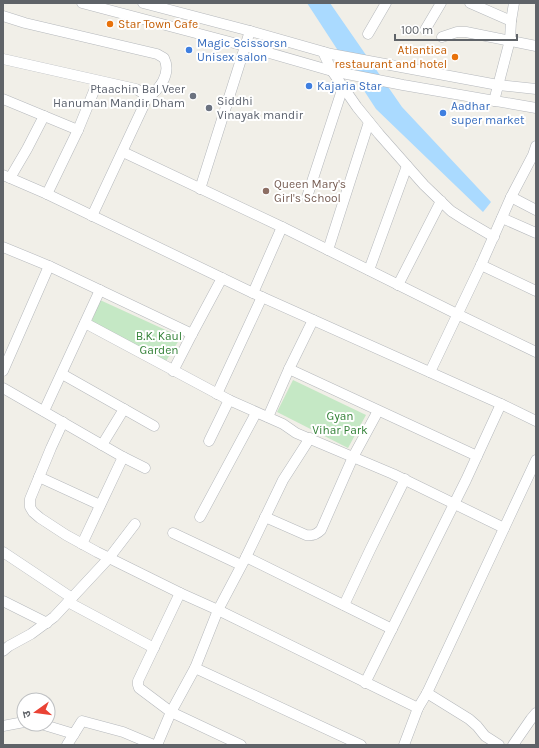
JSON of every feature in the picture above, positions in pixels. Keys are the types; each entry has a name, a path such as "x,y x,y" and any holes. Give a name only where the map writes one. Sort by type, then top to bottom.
{"street":[{"path":"82,3 245,46 336,72 536,108"},
{"path":"143,3 327,53 498,85 536,89"},
{"path":"368,34 386,3"},
{"path":"425,30 441,3"},
{"path":"470,3 511,22"},
{"path":"494,101 510,40 514,3"},
{"path":"3,16 33,25 157,54 164,58 166,66 164,79 160,87 146,99 123,152 92,216"},
{"path":"200,189 250,31"},
{"path":"442,37 457,32 466,32 536,46"},
{"path":"327,53 343,88 369,122 407,166 451,211 494,237"},
{"path":"3,59 136,89 141,91 146,99"},
{"path":"47,194 78,130 98,81"},
{"path":"307,198 343,88"},
{"path":"3,99 78,130"},
{"path":"44,116 27,150 7,176 258,295 536,421"},
{"path":"328,250 369,122"},
{"path":"430,372 536,146"},
{"path":"123,152 282,227 536,352"},
{"path":"370,270 407,166"},
{"path":"510,200 536,210"},
{"path":"398,285 441,201"},
{"path":"503,217 536,233"},
{"path":"218,394 258,295 282,227"},
{"path":"4,250 49,266 192,334"},
{"path":"481,265 536,291"},
{"path":"3,371 49,266"},
{"path":"173,370 222,278"},
{"path":"44,411 100,290"},
{"path":"268,418 289,369 313,320"},
{"path":"85,323 229,400 282,424 296,433 406,479 504,528"},
{"path":"289,369 477,456"},
{"path":"62,374 154,426"},
{"path":"3,388 123,457 145,468"},
{"path":"209,441 229,400"},
{"path":"365,683 477,456 501,404"},
{"path":"102,445 124,410"},
{"path":"265,517 306,535 312,536 318,534 353,457 378,411"},
{"path":"200,517 256,413"},
{"path":"63,422 30,499 30,508 40,518 108,558 418,708"},
{"path":"157,745 171,712 194,668 218,610 283,480 310,438"},
{"path":"82,544 123,457"},
{"path":"404,745 418,708 427,693 536,460"},
{"path":"39,477 100,504"},
{"path":"344,605 406,479"},
{"path":"3,651 47,623 108,558 135,524"},
{"path":"173,533 243,561 344,605 392,630"},
{"path":"3,552 70,600 154,648"},
{"path":"180,594 138,681 139,688 171,712 241,745"},
{"path":"3,601 47,623"},
{"path":"194,668 361,745"},
{"path":"427,693 468,719 477,726 485,736 499,745"},
{"path":"513,745 536,713"},
{"path":"66,745 82,721 123,732 148,744"},
{"path":"3,726 16,724"},
{"path":"56,729 74,734"}],"green space":[{"name":"B.K. Kaul Garden","path":"100,300 181,337 166,361 91,323"},
{"name":"Gyan Vihar Park","path":"293,380 366,415 348,448 277,412"}],"water":[{"path":"307,3 330,3 402,107 491,202 483,212 376,109"}],"place":[{"name":"Star Town Cafe","path":"110,24"},
{"name":"Magic Scissorsn Unisex salon","path":"189,50"},
{"name":"Atlantica restaurant and hotel","path":"455,57"},
{"name":"Kajaria Star","path":"309,86"},
{"name":"Ptaachin Bal Veer Hanuman Mandir Dham","path":"193,96"},
{"name":"Siddhi Vinayak mandir","path":"209,108"},
{"name":"Aadhar super market","path":"443,113"},
{"name":"Queen Mary's Girl's School","path":"266,191"}]}
